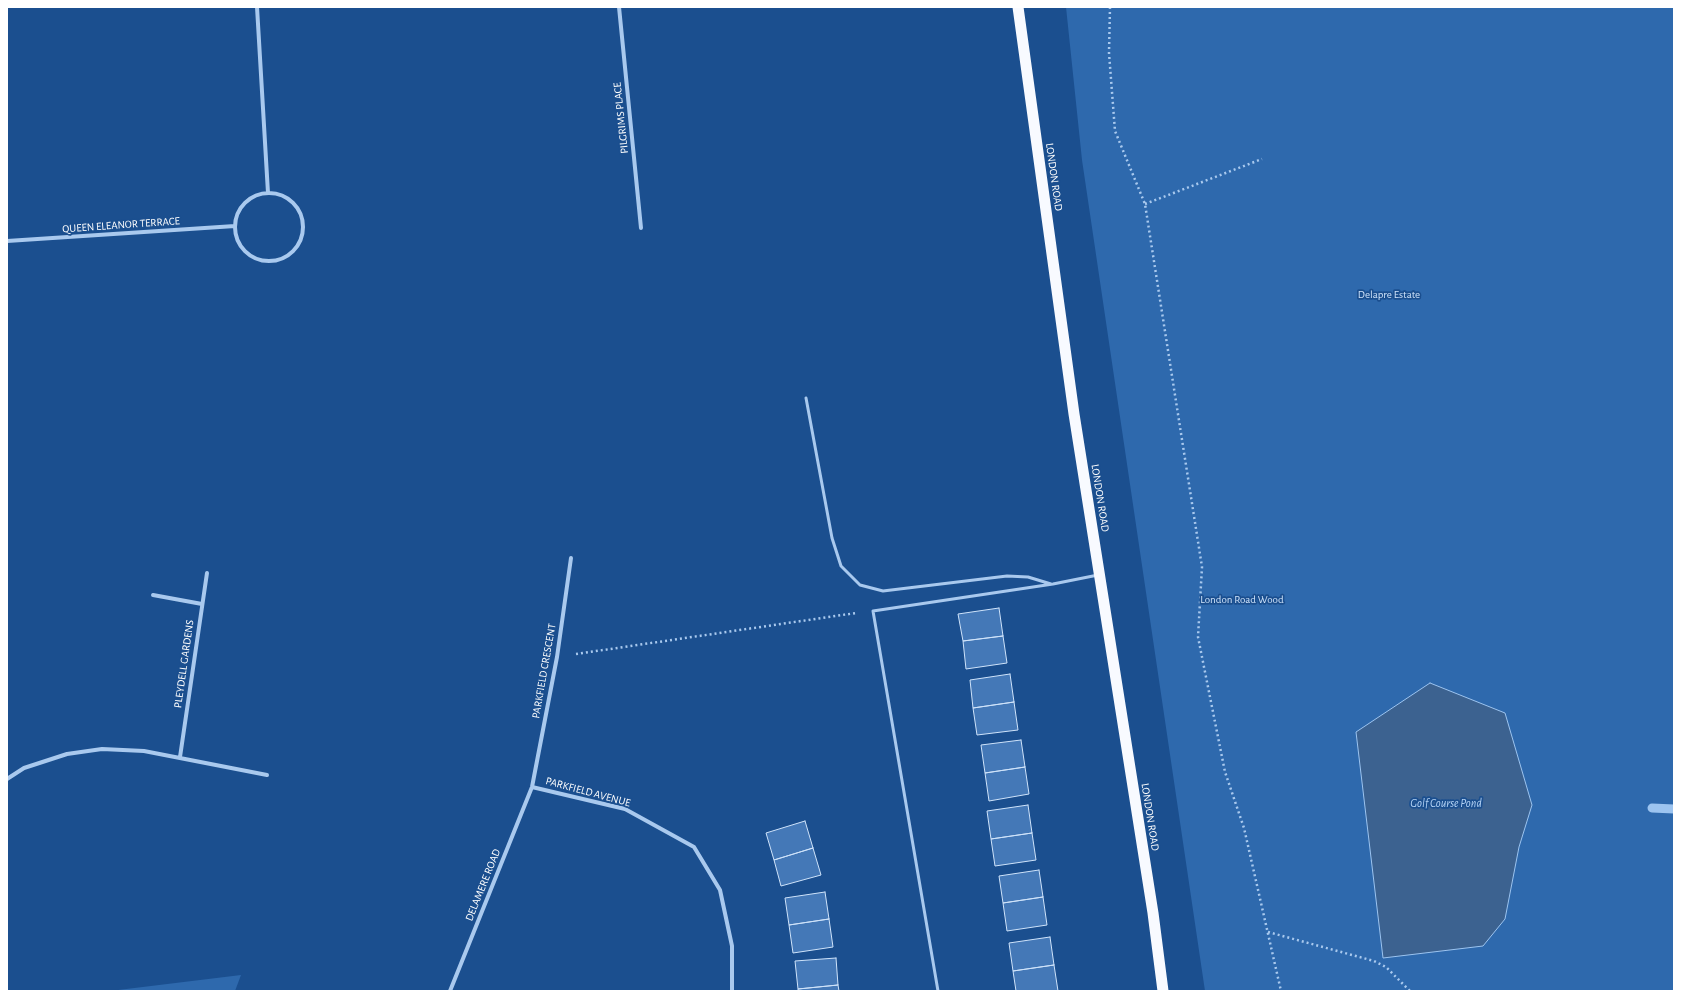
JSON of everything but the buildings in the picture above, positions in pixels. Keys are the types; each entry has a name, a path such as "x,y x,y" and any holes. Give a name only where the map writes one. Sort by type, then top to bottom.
{"highway":[{"name":"LONDON ROAD","path":"1018,7 1073,406 1098,575 1153,913 1163,991"}],"street":[{"path":"257,7 268,193"},
{"name":"PILGRIMS PLACE","path":"619,7 641,228"},
{"path":"268,193 283,196 293,203 300,212 302,224 301,235 296,246 288,254 278,259 266,260 255,257 245,251 238,241 235,226 236,218 241,207 249,199 260,194 268,193"},
{"name":"QUEEN ELEANOR TERRACE","path":"7,242 235,226"},
{"name":"PARKFIELD CRESCENT","path":"532,786 557,657 571,558"},
{"name":"PLEYDELL GARDENS","path":"180,757 207,573"},
{"path":"152,595 202,604"},
{"path":"7,779 24,768 67,754 102,749 144,751 267,775"},
{"name":"DELAMERE ROAD","path":"450,991 532,786"},
{"name":"PARKFIELD AVENUE","path":"532,786 625,809 694,846 720,890 732,946 732,991"}],"lane":[{"path":"806,398 832,538 841,566 860,585 883,591 1007,576 1028,577 1053,584"},
{"path":"938,991 873,610 1053,584 1098,575"}],"path":[{"path":"1110,7 1108,53 1116,131 1145,204 1202,567 1198,637 1225,772 1244,828 1281,991"},
{"path":"1145,204 1262,159"},
{"path":"557,657 873,610"},
{"path":"1268,932 1374,961 1386,967 1410,991"}],"green space":[{"name":"Delapre Estate","path":"1066,7 1674,7 1674,991 1205,991 1082,160"},
{"path":"241,975 235,991 110,991"}],"water":[{"name":"Golf Course Pond","path":"1430,683 1505,713 1532,805 1519,847 1505,919 1483,946 1383,958 1356,732"}],"waterway":[{"path":"1652,808 1674,809"}],"park label":[{"name":"London Road Wood","path":"1242,600"}]}
